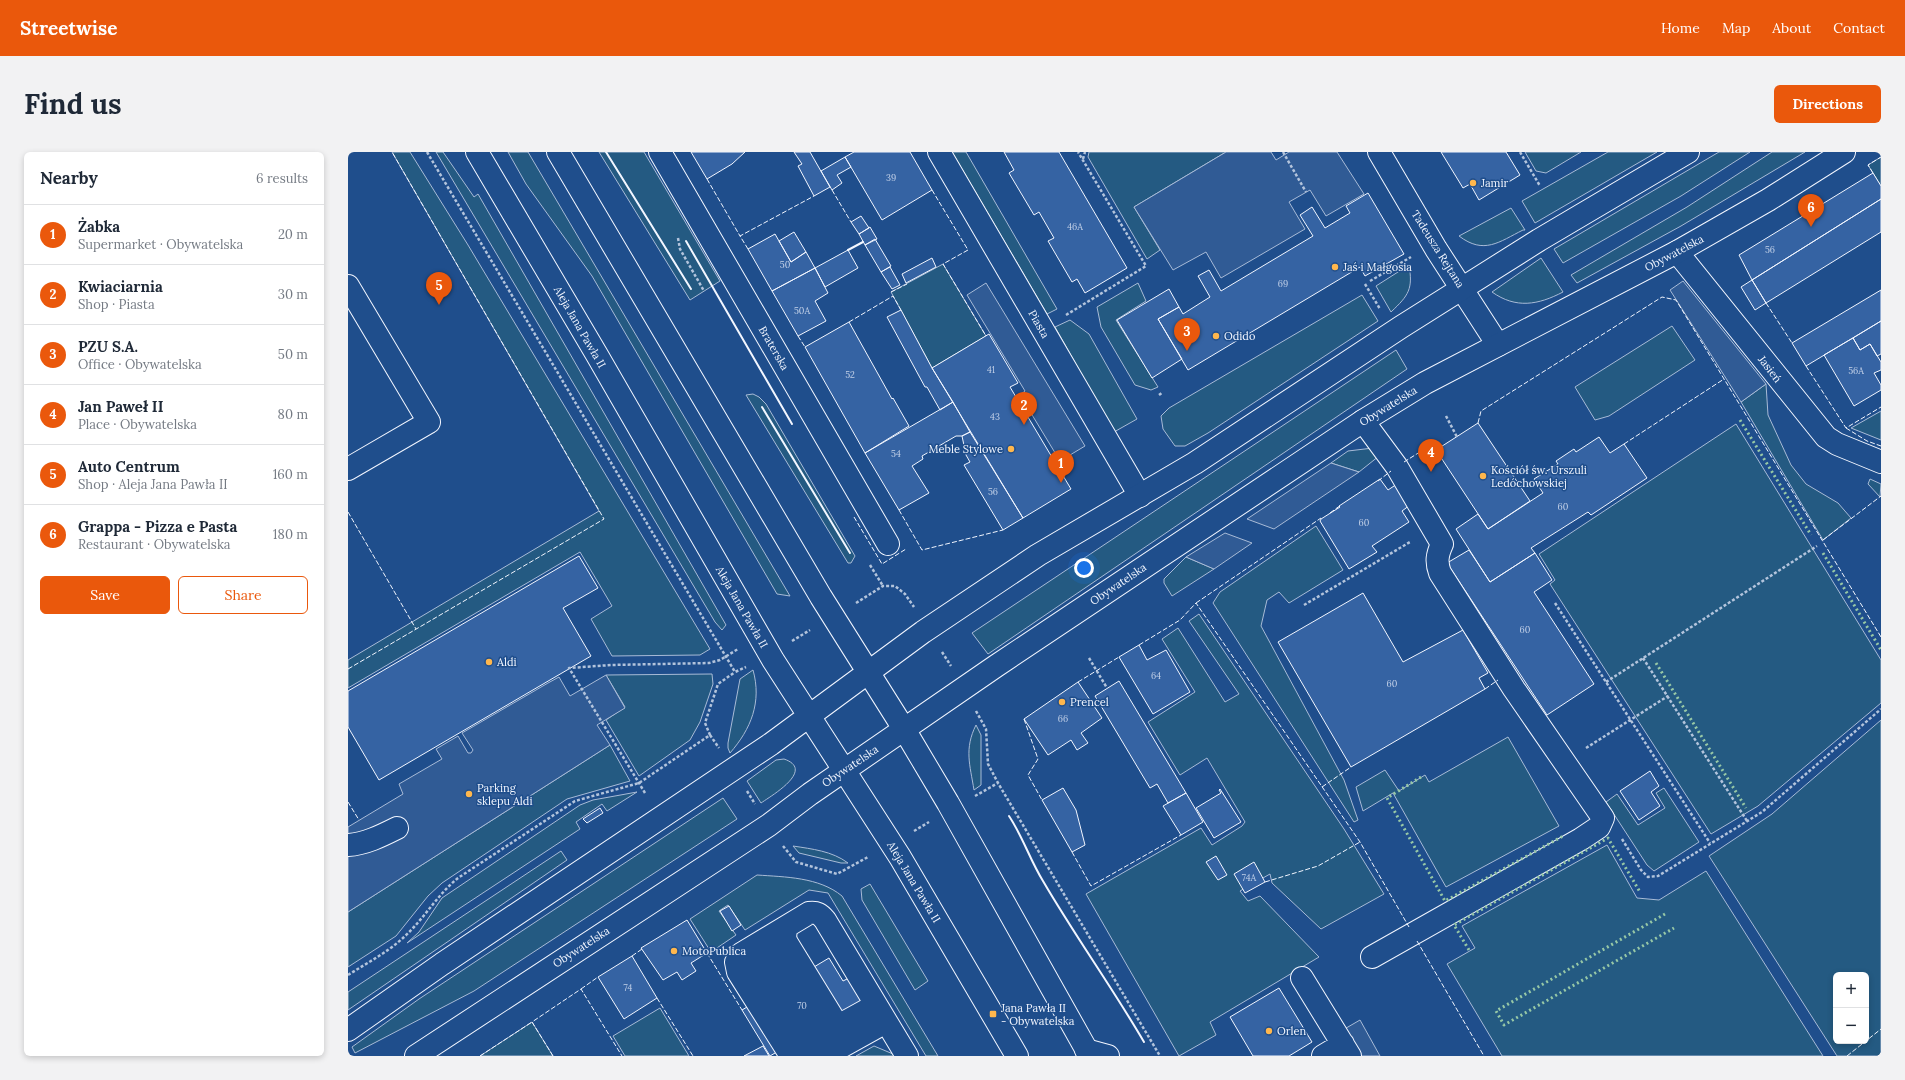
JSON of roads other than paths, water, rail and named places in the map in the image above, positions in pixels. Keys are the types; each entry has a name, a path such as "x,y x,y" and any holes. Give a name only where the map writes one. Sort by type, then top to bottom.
{"main road":[{"name":"Aleja Jana Pawła II","path":"477,152 597,355 772,660 900,857 1017,1056"},
{"path":"558,152 717,422 868,673 904,729 1009,910 1088,1053 1108,1056"},
{"name":"Braterska","path":"660,152 888,544"},
{"name":"Piasta","path":"939,152 1140,496"},
{"name":"Tadeusza Rejtana","path":"1379,152 1436,249 1498,345"},
{"path":"348,1030 442,964 771,744 923,632 1038,555 1195,464 1335,370 1539,240 1688,152"},
{"name":"Obywatelska","path":"416,1056 769,825 904,729 1157,557 1362,421 1425,383 1678,252 1768,200 1844,152"},
{"name":"Jasień","path":"1678,252 1826,437 1837,444 1881,462"},
{"path":"348,286 429,422 348,469"},
{"path":"1362,421 1392,458 1442,544 1436,563 1440,573 1514,689 1603,818 1599,827 1581,839 1372,957"},
{"path":"348,846 358,845 382,836 396,828"},
{"path":"791,1056 738,972 736,962 741,954 810,913 815,912 821,914 907,1056"},
{"path":"769,938 785,938 838,1026 839,1031 823,1055"},
{"path":"769,938 768,950 823,1055"},
{"path":"1302,978 1346,1050 1323,1056"},
{"path":"838,1026 881,1013"},
{"path":"823,1055 881,1013"}],"place":[{"name":"Jamir","path":"1473,183"},
{"name":"Grappa - Pizza e Pasta","path":"1811,227"},
{"name":"Jaś i Małgosia","path":"1335,267"},
{"name":"Auto Centrum","path":"439,305"},
{"name":"Odido","path":"1216,336"},
{"name":"PZU S.A.","path":"1187,351"},
{"name":"Kwiaciarnia","path":"1024,425"},
{"name":"Meble Stylowe","path":"1011,449"},
{"name":"Jan Paweł II","path":"1431,472"},
{"name":"Kościół św. Urszuli Ledóchowskiej","path":"1483,476"},
{"name":"Żabka","path":"1061,483"},
{"name":"Aldi","path":"489,662"},
{"name":"Prencel","path":"1062,702"},
{"name":"Parking sklepu Aldi","path":"469,794"},
{"name":"MotoPublica","path":"674,951"},
{"name":"Jana Pawła II - Obywatelska","path":"993,1014"},
{"name":"Orlen","path":"1269,1031"}]}
